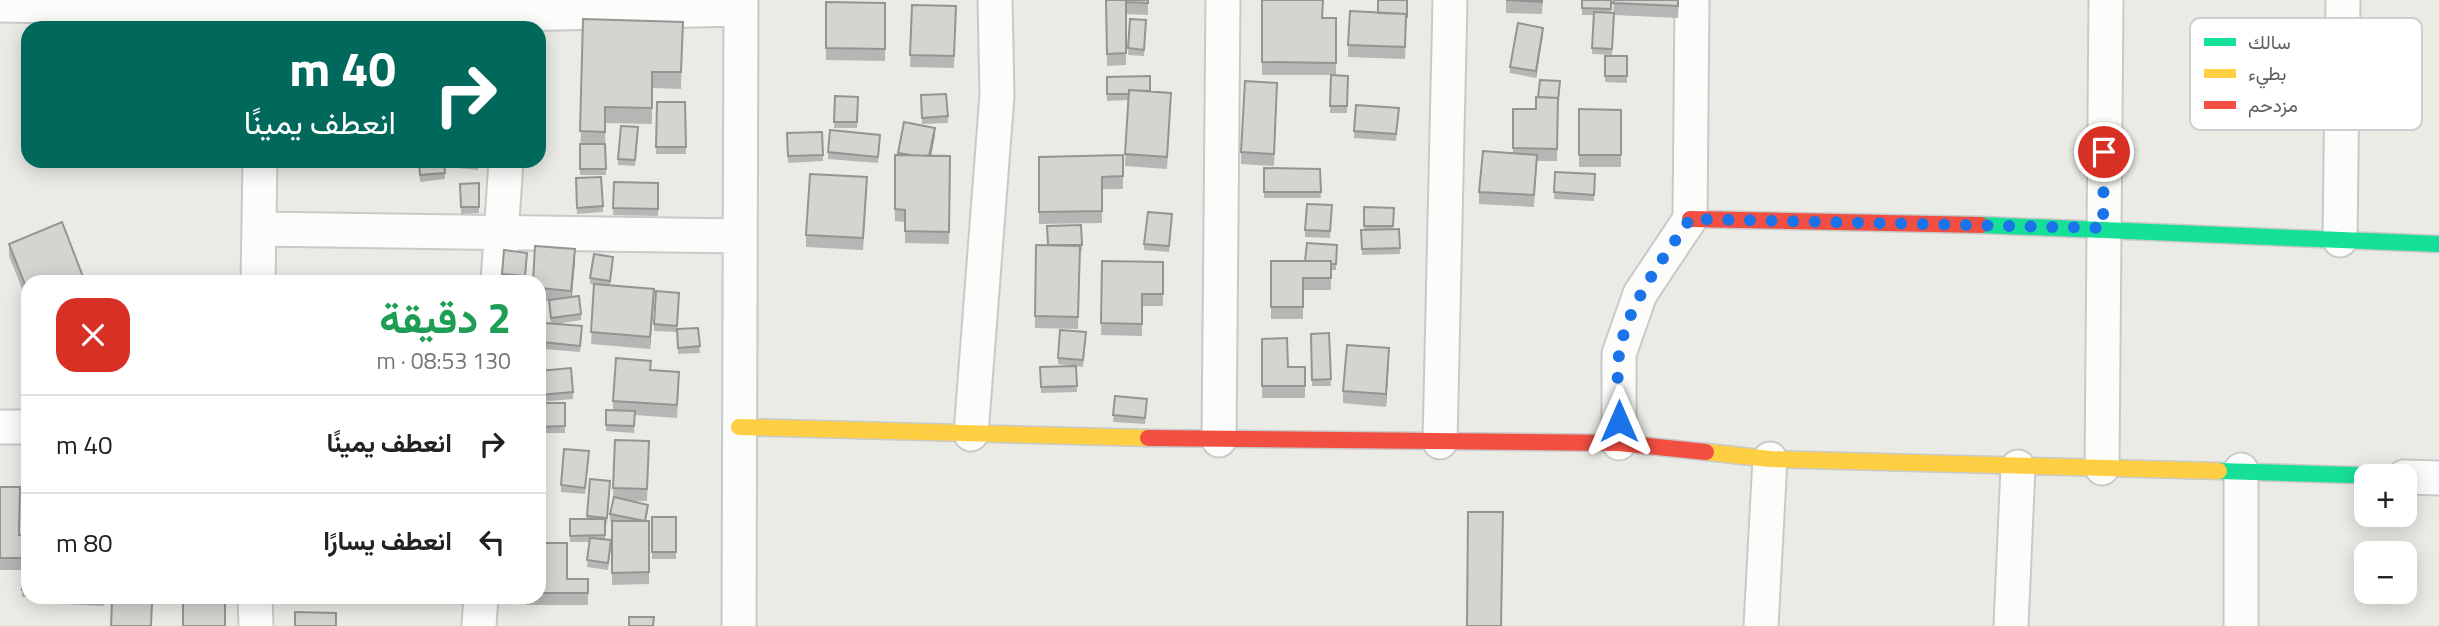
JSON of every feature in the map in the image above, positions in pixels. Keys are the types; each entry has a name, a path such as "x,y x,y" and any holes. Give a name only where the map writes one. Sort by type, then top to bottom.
{"street":[{"path":"971,433 997,95 995,0"},
{"path":"1219,440 1223,0"},
{"path":"1440,442 1450,0"},
{"path":"1619,443 1619,354 1640,294 1690,219 1692,0"},
{"path":"2102,468 2106,0"},
{"path":"2343,0 2343,18"},
{"path":"0,5 261,18 514,21 741,5 739,626"},
{"path":"2340,240 2341,130"},
{"path":"258,275 260,168"},
{"path":"498,275 506,168"},
{"path":"1690,219 2103,228 2439,244"},
{"path":"260,229 739,236"},
{"path":"0,427 21,427"},
{"path":"739,427 1219,440 1619,443 1770,458 2354,475"},
{"path":"1760,626 1770,458"},
{"path":"2011,626 2018,467"},
{"path":"2241,470 2241,626"},
{"path":"2417,477 2439,478"},
{"path":"255,604 256,626"},
{"path":"479,626 481,604"}],"building":[{"path":"1106,0 1148,0 1148,3 1126,2 1126,53 1107,54"},
{"path":"1262,0 1323,0 1322,18 1336,18 1336,63 1262,62"},
{"path":"1378,0 1407,0 1407,18 1406,14 1378,13"},
{"path":"1506,0 1542,0 1542,2"},
{"path":"1582,0 1611,0 1611,9 1582,8"},
{"path":"1614,0 1678,0 1678,6 1613,3"},
{"path":"826,2 885,3 885,49 826,48"},
{"path":"912,5 956,6 954,56 910,55"},
{"path":"1350,11 1406,14 1405,47 1348,45"},
{"path":"1594,12 1614,13 1612,49 1592,48"},
{"path":"583,19 683,22 681,72 652,72 652,108 605,107 605,132 580,131"},
{"path":"1130,19 1146,20 1144,50 1128,48"},
{"path":"1518,23 1543,28 1536,71 1510,67"},
{"path":"1605,56 1627,56 1627,76 1605,76"},
{"path":"1331,75 1348,76 1347,106 1330,106"},
{"path":"1150,76 1150,91 1129,90 1129,94 1107,94 1107,77"},
{"path":"1540,80 1560,81 1558,101 1558,98 1538,97"},
{"path":"1245,81 1277,83 1274,154 1241,152"},
{"path":"1129,90 1171,93 1167,157 1125,154"},
{"path":"946,94 948,116 922,118 921,95"},
{"path":"835,96 858,97 857,122 834,122"},
{"path":"1536,97 1558,98 1557,149 1513,148 1513,109 1536,109"},
{"path":"657,102 685,102 686,147 656,147"},
{"path":"1356,105 1399,108 1396,134 1354,131"},
{"path":"1579,109 1621,110 1621,155 1579,155"},
{"path":"904,122 935,128 929,156 898,153"},
{"path":"621,126 638,127 635,160 618,159"},
{"path":"830,130 880,135 878,157 828,152"},
{"path":"822,132 823,155 788,156 787,133"},
{"path":"580,144 605,144 606,169 580,169"},
{"path":"1483,151 1537,155 1534,195 1479,192"},
{"path":"895,155 950,156 949,232 905,231 905,210 895,209"},
{"path":"1123,155 1123,176 1102,177 1102,211 1039,212 1039,157"},
{"path":"420,168 445,168 445,173 420,175"},
{"path":"1264,168 1320,169 1321,192 1264,192"},
{"path":"1555,172 1595,174 1594,195 1554,192"},
{"path":"810,174 867,177 863,238 806,235"},
{"path":"601,177 603,206 577,208 576,178"},
{"path":"614,182 658,183 658,209 613,208"},
{"path":"479,183 479,207 461,207 460,184"},
{"path":"1307,204 1332,205 1330,231 1305,230"},
{"path":"1364,207 1394,208 1393,226 1364,226"},
{"path":"1148,212 1172,214 1169,246 1144,244"},
{"path":"62,222 82,275 21,275 9,244"},
{"path":"1081,225 1082,245 1048,245 1047,226"},
{"path":"1399,229 1400,248 1362,249 1361,230"},
{"path":"1307,243 1337,245 1336,264 1331,264 1331,261 1305,261"},
{"path":"1036,245 1080,246 1078,317 1035,316"},
{"path":"535,246 575,249 571,291 546,289 546,275 533,275"},
{"path":"504,250 527,253 525,275 502,274"},
{"path":"594,254 613,257 610,281 590,278"},
{"path":"1102,261 1163,262 1163,294 1142,294 1142,324 1101,323"},
{"path":"1271,261 1331,261 1331,278 1303,278 1303,307 1271,307"},
{"path":"594,284 654,289 650,337 591,332"},
{"path":"656,291 679,293 677,326 654,324"},
{"path":"579,296 581,314 551,318 549,300"},
{"path":"546,323 582,326 580,346 546,342"},
{"path":"698,328 700,346 678,348 677,329"},
{"path":"1060,330 1086,332 1083,360 1058,358"},
{"path":"1329,333 1331,379 1312,380 1311,334"},
{"path":"1287,338 1288,367 1305,367 1305,386 1262,386 1262,339"},
{"path":"1347,345 1389,348 1386,394 1343,391"},
{"path":"616,358 651,361 650,370 679,372 677,405 613,401"},
{"path":"1076,366 1077,386 1041,387 1040,367"},
{"path":"571,368 573,392 546,394 546,370"},
{"path":"1115,396 1147,399 1145,418 1113,415"},
{"path":"546,403 565,403 565,426 546,427"},
{"path":"606,410 635,411 634,426 606,425"},
{"path":"615,440 649,441 647,489 613,488"},
{"path":"564,449 589,451 585,488 561,485"},
{"path":"590,479 610,481 607,518 587,516"},
{"path":"0,487 20,487 21,558 0,558"},
{"path":"614,497 648,505 645,521 610,514"},
{"path":"1468,512 1503,512 1501,626 1467,626"},
{"path":"652,517 676,517 676,552 652,552"},
{"path":"570,519 605,519 605,535 570,536"},
{"path":"612,521 649,521 649,572 612,573"},
{"path":"590,538 611,540 608,563 587,560"},
{"path":"546,543 567,543 567,579 588,579 588,593 546,593"},
{"path":"112,604 152,604 151,626 111,626"},
{"path":"183,604 225,604 225,626 183,626"},
{"path":"295,612 336,613 336,626 295,626"},
{"path":"629,617 654,617 653,626 629,626"}],"traffic: fast":[{"path":"1981,225 2439,244"},
{"path":"2219,471 2354,475"}],"traffic: slow":[{"path":"739,427 1148,438"},
{"path":"1706,452 1770,459 2219,471"}],"traffic: jam":[{"path":"1690,219 1981,225"},
{"path":"1148,438 1619,443 1706,452"}],"route":[{"path":"1619,421 1619,354 1640,294 1690,219 2103,228 2104,152"}]}
